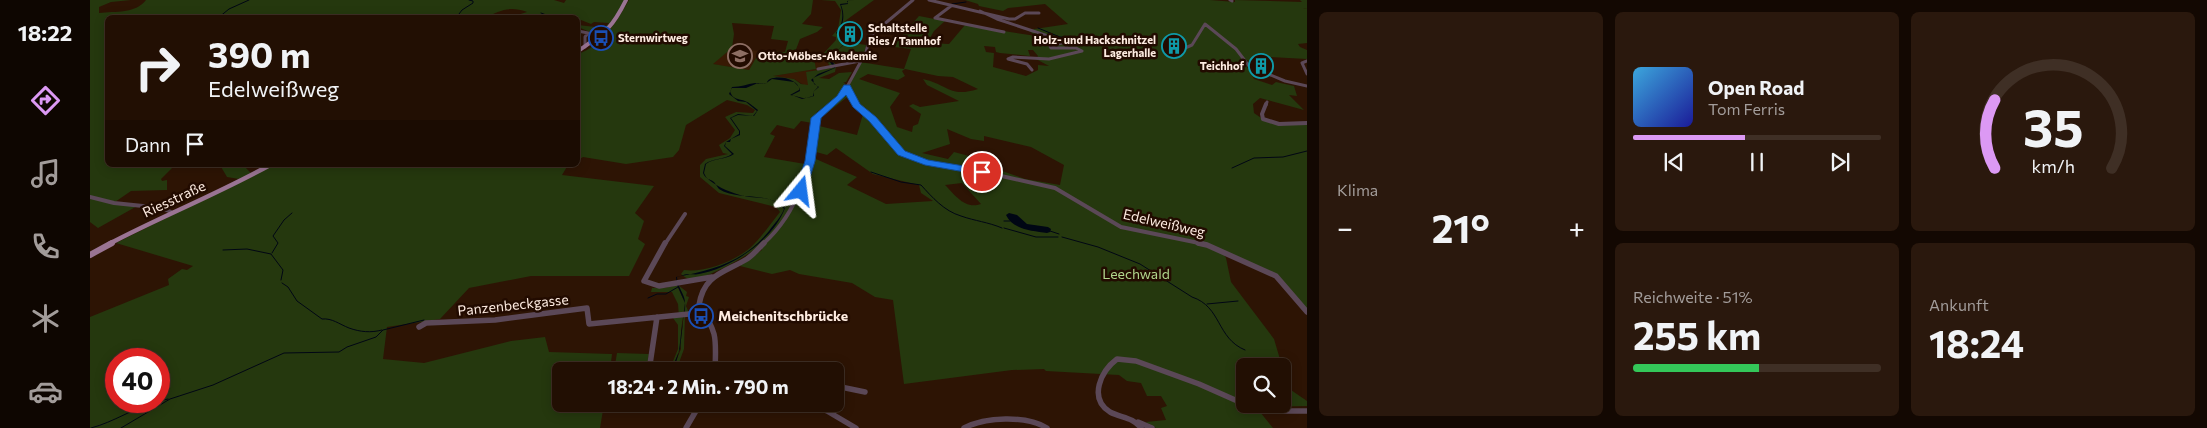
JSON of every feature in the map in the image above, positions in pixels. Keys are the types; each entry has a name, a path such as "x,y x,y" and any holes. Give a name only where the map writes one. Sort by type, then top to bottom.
{"main road":[{"path":"580,50 614,23 626,0"},
{"name":"Riesstraße","path":"90,255 171,212 243,180 266,167"}],"street":[{"path":"716,362 716,338 712,326 701,310 699,302 701,293 712,277 748,258 769,240 783,223 798,199 810,161 816,118 840,98 868,50 870,36 913,0"},
{"path":"928,0 1012,19 1023,14 1038,13"},
{"path":"951,6 934,18 1004,32"},
{"path":"980,11 997,19 1066,42 1050,46 1051,48 1076,48 1082,51 1049,59 1013,56 1008,59 1027,64 1032,70"},
{"path":"1184,48 1192,45 1205,24 1236,49 1249,66 1285,81 1307,86"},
{"path":"580,31 588,33 585,37 585,47"},
{"path":"818,69 860,61"},
{"path":"1307,61 1302,63 1307,74"},
{"name":"Edelweißweg","path":"847,87 860,110 873,119 897,150 908,156 925,162 1054,188 1121,227 1207,244 1276,276 1307,312"},
{"path":"1267,102 1262,114 1263,118 1268,122 1280,124 1307,123"},
{"path":"90,196 114,203 162,208 171,212"},
{"path":"685,214 674,228 644,282 647,284 676,284 706,276 712,277"},
{"name":"Panzenbeckgasse","path":"419,327 426,323 495,320 587,308 589,324 689,314 701,310"},
{"path":"649,362 656,317"},
{"path":"1152,428 1139,425 1108,410 1098,392 1099,377 1102,371 1116,359 1136,361 1260,411 1307,411"},
{"path":"844,388 865,392"},
{"path":"686,428 695,412"},
{"path":"830,412 856,428"},
{"path":"964,428 970,424 995,418 1037,424 1047,428"}],"shaded area":[{"path":"848,3 841,5 843,12 843,20 837,33 847,42 838,50 846,42 836,33 842,19 840,4"},
{"name":"Otto-Möbes-Akademie","path":"732,48 760,51 749,70 712,64"},
{"path":"838,50 827,56 836,66 835,68 814,78 818,74 834,68 826,56"},
{"name":"Otto-Möbes-Akademie","path":"813,58 825,58 831,69 817,70 809,85 804,85 794,79 772,76 816,69"},
{"path":"774,78 784,78 794,82 772,79 767,83 770,79"},
{"path":"758,83 746,88 732,88 731,90 732,87"},
{"path":"730,91 735,98 746,102 738,101 729,94"},
{"path":"738,114 752,116 738,115 731,118 740,131 740,135 731,139 730,142 726,142 739,134 730,118"},
{"path":"726,142 725,146 734,154 706,164 704,173 708,179 703,173 705,164 732,154 724,146"},
{"path":"716,185 730,192 743,196 726,193"},
{"path":"779,204 785,208 772,231 762,241 738,259 712,271 690,274 715,268 749,250 759,242 781,215 784,209"},
{"path":"1009,213 1017,215 1027,224 1048,227 1051,229 1050,232 1018,227 1009,220 1006,215"},
{"path":"681,276 677,277 677,281 685,303 677,285 676,277"},
{"path":"683,321 680,349 679,352 681,333"}],"green space":[{"path":"90,0 131,0 111,2 99,7 99,13 131,10 146,0 554,0 564,3 566,0 625,0 612,23 598,36 589,34 590,32 580,28 580,25 604,28 609,23 594,22 591,24 581,20 580,21 580,15 517,15 527,12 515,9 500,11 491,15 105,15 105,167 173,167 161,179 162,181 167,180 167,190 131,191 115,202 139,205 98,228 90,222"},
{"name":"Leechwald","path":"629,0 813,0 811,14 802,24 823,27 817,32 800,39 795,52 822,55 836,40 836,37 832,36 838,29 841,10 835,1 821,0 874,0 845,21 838,34 847,42 866,45 865,51 858,58 854,59 832,58 836,66 835,72 819,78 829,79 839,73 852,72 846,82 843,82 845,83 839,96 817,112 812,123 801,121 794,129 777,125 770,134 775,136 764,157 805,164 809,156 857,177 847,185 886,204 933,201 921,193 919,185 873,174 836,148 827,155 809,150 810,137 813,137 816,117 840,98 860,62 904,69 911,49 878,45 882,38 897,41 919,16 945,21 934,31 927,43 949,44 965,25 1036,36 1028,30 1068,24 1045,4 1008,8 1003,11 979,6 965,0 1210,0 1235,2 1235,0 1302,2 1300,0 1307,0 1307,43 1298,44 1307,50 1307,59 1269,57 1273,64 1243,60 1254,79 1272,85 1276,82 1294,86 1297,96 1289,95 1304,110 1260,98 1253,104 1254,113 1267,122 1307,124 1307,311 1276,275 1221,250 1226,258 1231,282 1274,339 1280,358 1236,358 1236,413 1261,413 1273,428 1156,428 1146,422 1166,420 1161,408 1167,406 1161,396 1147,396 1141,383 1127,381 1119,375 1046,371 1044,369 1012,370 904,384 893,300 875,297 852,283 799,274 790,270 772,274 740,266 762,250 759,246 716,272 697,278 686,278 681,274 684,270 710,268 744,253 758,240 780,212 776,207 719,193 700,177 700,165 706,159 728,154 723,153 719,145 730,138 735,130 725,117 736,112 753,113 755,110 747,105 727,100 686,125 679,150 673,157 626,164 583,157 580,159 580,53 602,39","holes":["732,23 774,26 771,39 788,41 785,52 760,51 749,70 713,64 732,48 734,34","984,46 995,47 996,52 1000,53 1030,56 1028,50 1033,50 1038,56 1036,59 1049,66 1038,65 1038,70 1026,76 993,67 994,53 986,52","814,58 825,58 831,68 806,72 808,85 801,84 794,79 773,76 816,69","905,69 953,77 978,89 961,92 955,91 923,79 927,85 959,101 920,107 913,104 909,106 921,114 918,124 913,126 912,132 897,127 890,107 900,93 859,79 868,74 898,80 905,76 902,71","846,98 850,98 863,114 857,135 819,126 822,117","947,129 971,139 984,141 984,136 1031,147 1064,165 1060,185 1025,179 988,166 988,161 954,152 948,159 922,153 950,144","962,183 981,204 970,205 965,203 945,185"]},
{"path":"221,167 245,167 252,174 239,179 227,177"},
{"path":"269,167 567,167 562,175 654,186 635,213 644,221 638,239 645,244 629,276 531,276 469,288 440,319 387,327 383,359 424,363 511,341 545,337 549,352 612,354 611,362 552,362 552,412 603,412 600,428 90,428 90,317 169,285 168,279 182,269 187,270 193,266 116,243"},
{"path":"677,285 685,303 680,349 675,362 673,362 678,349 678,325 673,318 679,317 678,304 672,292 651,292 652,288 665,288"},
{"path":"678,285 687,292 686,296 689,297 686,306 689,313 685,313 684,349 679,362 676,362 681,349 681,330 685,303"},
{"path":"617,353 649,354 648,362 616,362"},
{"path":"1291,390 1307,401 1307,406 1291,406"}],"waterway":[{"path":"222,15 229,9 249,0"},
{"path":"458,15 462,10 473,3 473,1 469,0"},
{"path":"952,4 966,2"},
{"path":"541,13 546,15"},
{"path":"1038,28 1060,37 1072,37"},
{"path":"1079,39 1124,46 1142,43"},
{"path":"1232,168 1254,158 1283,157 1307,151"},
{"path":"871,172 901,182 921,185 949,211 1002,228"},
{"path":"272,253 278,243 273,236 284,220 292,213"},
{"path":"1004,221 1010,221"},
{"path":"1004,228 1036,237 1058,237"},
{"path":"1050,231 1059,234"},
{"path":"1062,237 1098,247 1140,264 1202,302 1209,308 1229,338 1245,350"},
{"path":"223,250 247,249 271,254 283,270 281,280"},
{"path":"282,283 288,287 297,301 322,319 332,320 361,331 374,332 382,330"},
{"path":"648,298 657,294 666,294 678,287"},
{"path":"1207,304 1238,301"},
{"path":"121,428 170,399 213,385 284,353 339,352 347,347 376,337 383,330 424,320"},
{"path":"91,428 127,413"}],"place":[{"name":"Schaltstelle Ries / Tannhof","path":"850,34"},
{"name":"Sternwirtweg","path":"601,38"},
{"name":"Holz- und Hackschnitzel Lagerhalle","path":"1174,46"},
{"name":"Otto-Möbes-Akademie","path":"740,56"},
{"name":"Teichhof","path":"1261,66"},
{"name":"Meichenitschbrücke","path":"701,316"}],"route":[{"path":"801,191 810,161 816,118 822,111 840,98 847,87 856,105 862,112 873,119 897,150 925,162 982,172"}]}
